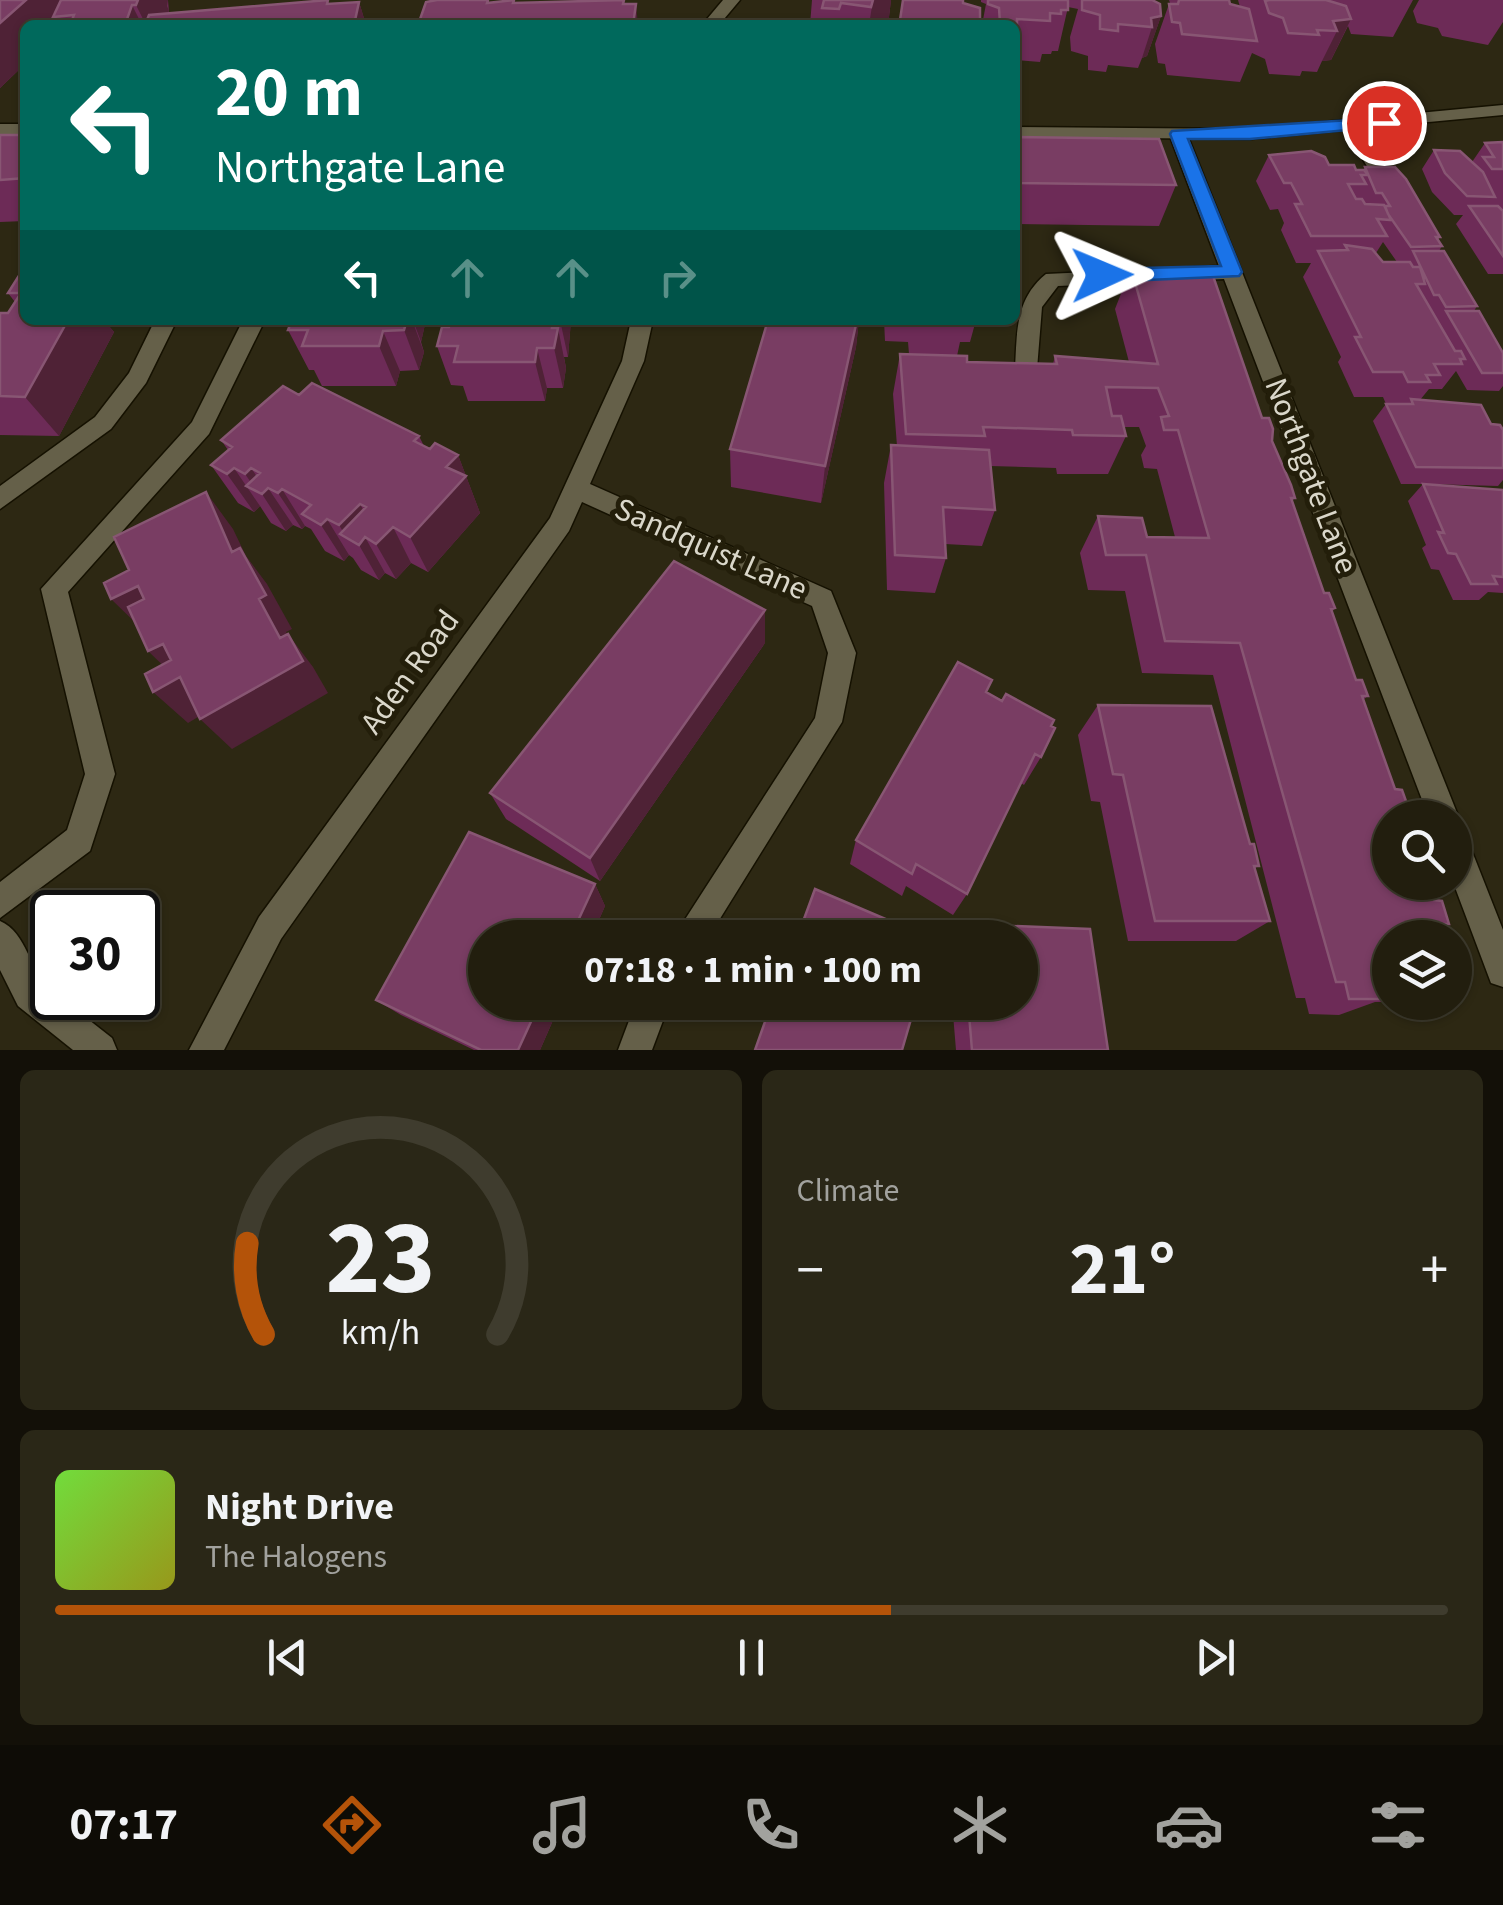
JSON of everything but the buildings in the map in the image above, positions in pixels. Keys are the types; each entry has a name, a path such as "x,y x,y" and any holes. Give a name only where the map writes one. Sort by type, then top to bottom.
{"street":[{"path":"714,20 732,0"},
{"path":"1020,132 1178,134 1352,126 1503,110"},
{"path":"1352,126 1402,206"},
{"name":"Northgate Lane","path":"1178,134 1437,800"},
{"path":"1026,369 1029,313 1037,290 1054,279 1232,272"},
{"path":"0,499 103,423 138,377 164,325"},
{"path":"0,902 79,840 100,774 54,589 202,428 252,325"},
{"name":"Aden Road","path":"206,1050 270,928 560,524 633,360 641,325"},
{"name":"Sandquist Lane","path":"578,489 822,599 842,653 828,722 701,920"},
{"path":"1472,891 1503,971"},
{"path":"0,937 30,994 100,1050"},
{"path":"634,1050 646,1020"}],"route":[{"path":"1102,275 1232,272 1178,134 1250,134 1384,123"}]}
